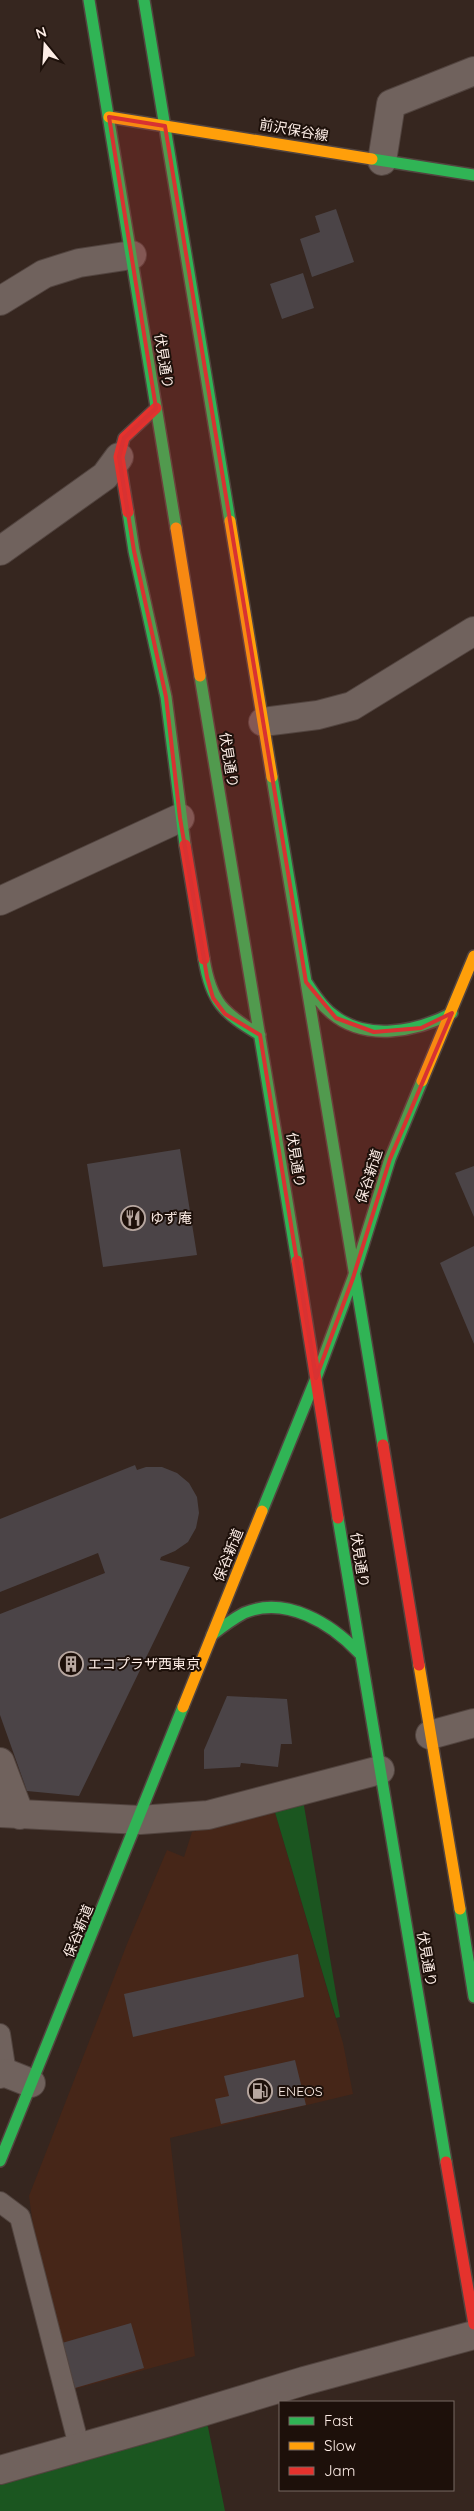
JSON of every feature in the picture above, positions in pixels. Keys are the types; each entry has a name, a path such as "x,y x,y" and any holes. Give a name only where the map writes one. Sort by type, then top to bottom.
{"main road":[{"name":"伏見通り","path":"89,0 260,1035 359,1653 474,2324"},
{"path":"144,0 353,1278 474,1997"},
{"name":"前沢保谷線","path":"109,117 474,175"},
{"path":"156,408 124,438 119,457 134,551 166,697 180,818 213,998 224,1014 260,1035"},
{"name":"保谷新道","path":"0,2161 140,1820 212,1635 316,1378 353,1278 390,1159 474,956"},
{"path":"306,982 321,1004 336,1018 374,1032 421,1028 452,1013"},
{"path":"212,1635 239,1616 255,1610 277,1609 304,1615 329,1625 346,1637 359,1653"}],"street":[{"path":"382,161 391,104 474,71"},
{"path":"0,301 44,274 79,263 132,255"},
{"path":"0,551 105,476 119,457"},
{"path":"263,722 318,715 352,706 474,631"},
{"path":"0,901 180,818"},
{"path":"430,1735 474,1723"},
{"path":"0,1762 10,1814 140,1820 208,1815 380,1770"},
{"path":"3,2073 31,2083"},
{"path":"0,2470 304,2381 474,2335"}],"lane":[{"path":"0,2034 3,2073"},
{"path":"0,2202 20,2217 79,2446"}],"highlighted area":[{"path":"109,117 165,126 306,982 336,1018 374,1032 421,1028 452,1013 390,1159 353,1278 316,1378 260,1035 225,1014 213,998 207,977 180,818 166,697 134,551 119,457 124,438 156,408"}],"shaded area":[{"path":"274,1809 343,2043 353,2094 170,2138 195,2356 71,2390 35,2240 29,2196 127,1944 167,1850 184,1857 192,1832"}],"green space":[{"path":"303,1800 340,2017 336,2018 274,1809"},
{"path":"207,2422 225,2511 0,2511 0,2481"}],"building":[{"path":"336,209 354,262 312,277 300,239 320,232 315,216"},
{"path":"303,273 314,308 282,319 270,284"},
{"path":"180,1149 197,1255 103,1267 87,1164"},
{"path":"474,1166 474,1217 455,1173"},
{"path":"474,1246 474,1344 440,1263"},
{"name":"エコプラザ西東京","path":"135,1465 137,1470 146,1467 162,1467 177,1473 189,1483 197,1497 199,1513 196,1528 188,1542 175,1551 161,1557 160,1560 190,1567 79,1796 27,1791 0,1715 0,1614 105,1573 98,1553 0,1592 0,1519"},
{"path":"227,1696 287,1699 292,1744 281,1744 278,1767 241,1763 240,1767 204,1769 204,1750"},
{"path":"298,1954 304,1997 133,2037 124,1994"},
{"path":"295,2060 306,2105 221,2124 215,2099 229,2096 224,2076"},
{"path":"131,2323 144,2368 75,2388 62,2343"}],"traffic: fast":[{"path":"89,0 176,528"},
{"path":"144,0 230,521"},
{"path":"372,159 474,175"},
{"path":"128,512 134,551 166,697 185,845"},
{"path":"200,676 297,1261"},
{"path":"272,777 383,1445"},
{"path":"204,959 210,986 221,1005 237,1020 260,1035"},
{"path":"307,983 321,1003 331,1013 344,1022 359,1028 375,1031 407,1029 438,1020 452,1013"},
{"path":"262,1511 316,1378 353,1278 390,1159 422,1081"},
{"path":"338,1518 446,2162"},
{"path":"212,1635 244,1613 260,1608 276,1608 292,1610 322,1623 336,1632 359,1653"},
{"path":"0,2161 183,1707"},
{"path":"460,1909 474,1997"}],"traffic: slow":[{"path":"109,117 372,159"},
{"path":"230,521 272,777"},
{"path":"176,528 200,676"},
{"path":"422,1081 474,956"},
{"path":"183,1707 262,1511"},
{"path":"419,1665 460,1909"}],"traffic: jam":[{"path":"128,512 119,457 124,438 156,408"},
{"path":"185,845 204,959"},
{"path":"297,1261 338,1518"},
{"path":"383,1445 419,1665"},
{"path":"446,2162 474,2324"}],"place":[{"name":"ゆず庵","path":"133,1218"},
{"name":"エコプラザ西東京","path":"71,1664"},
{"name":"ENEOS","path":"260,2091"}]}
